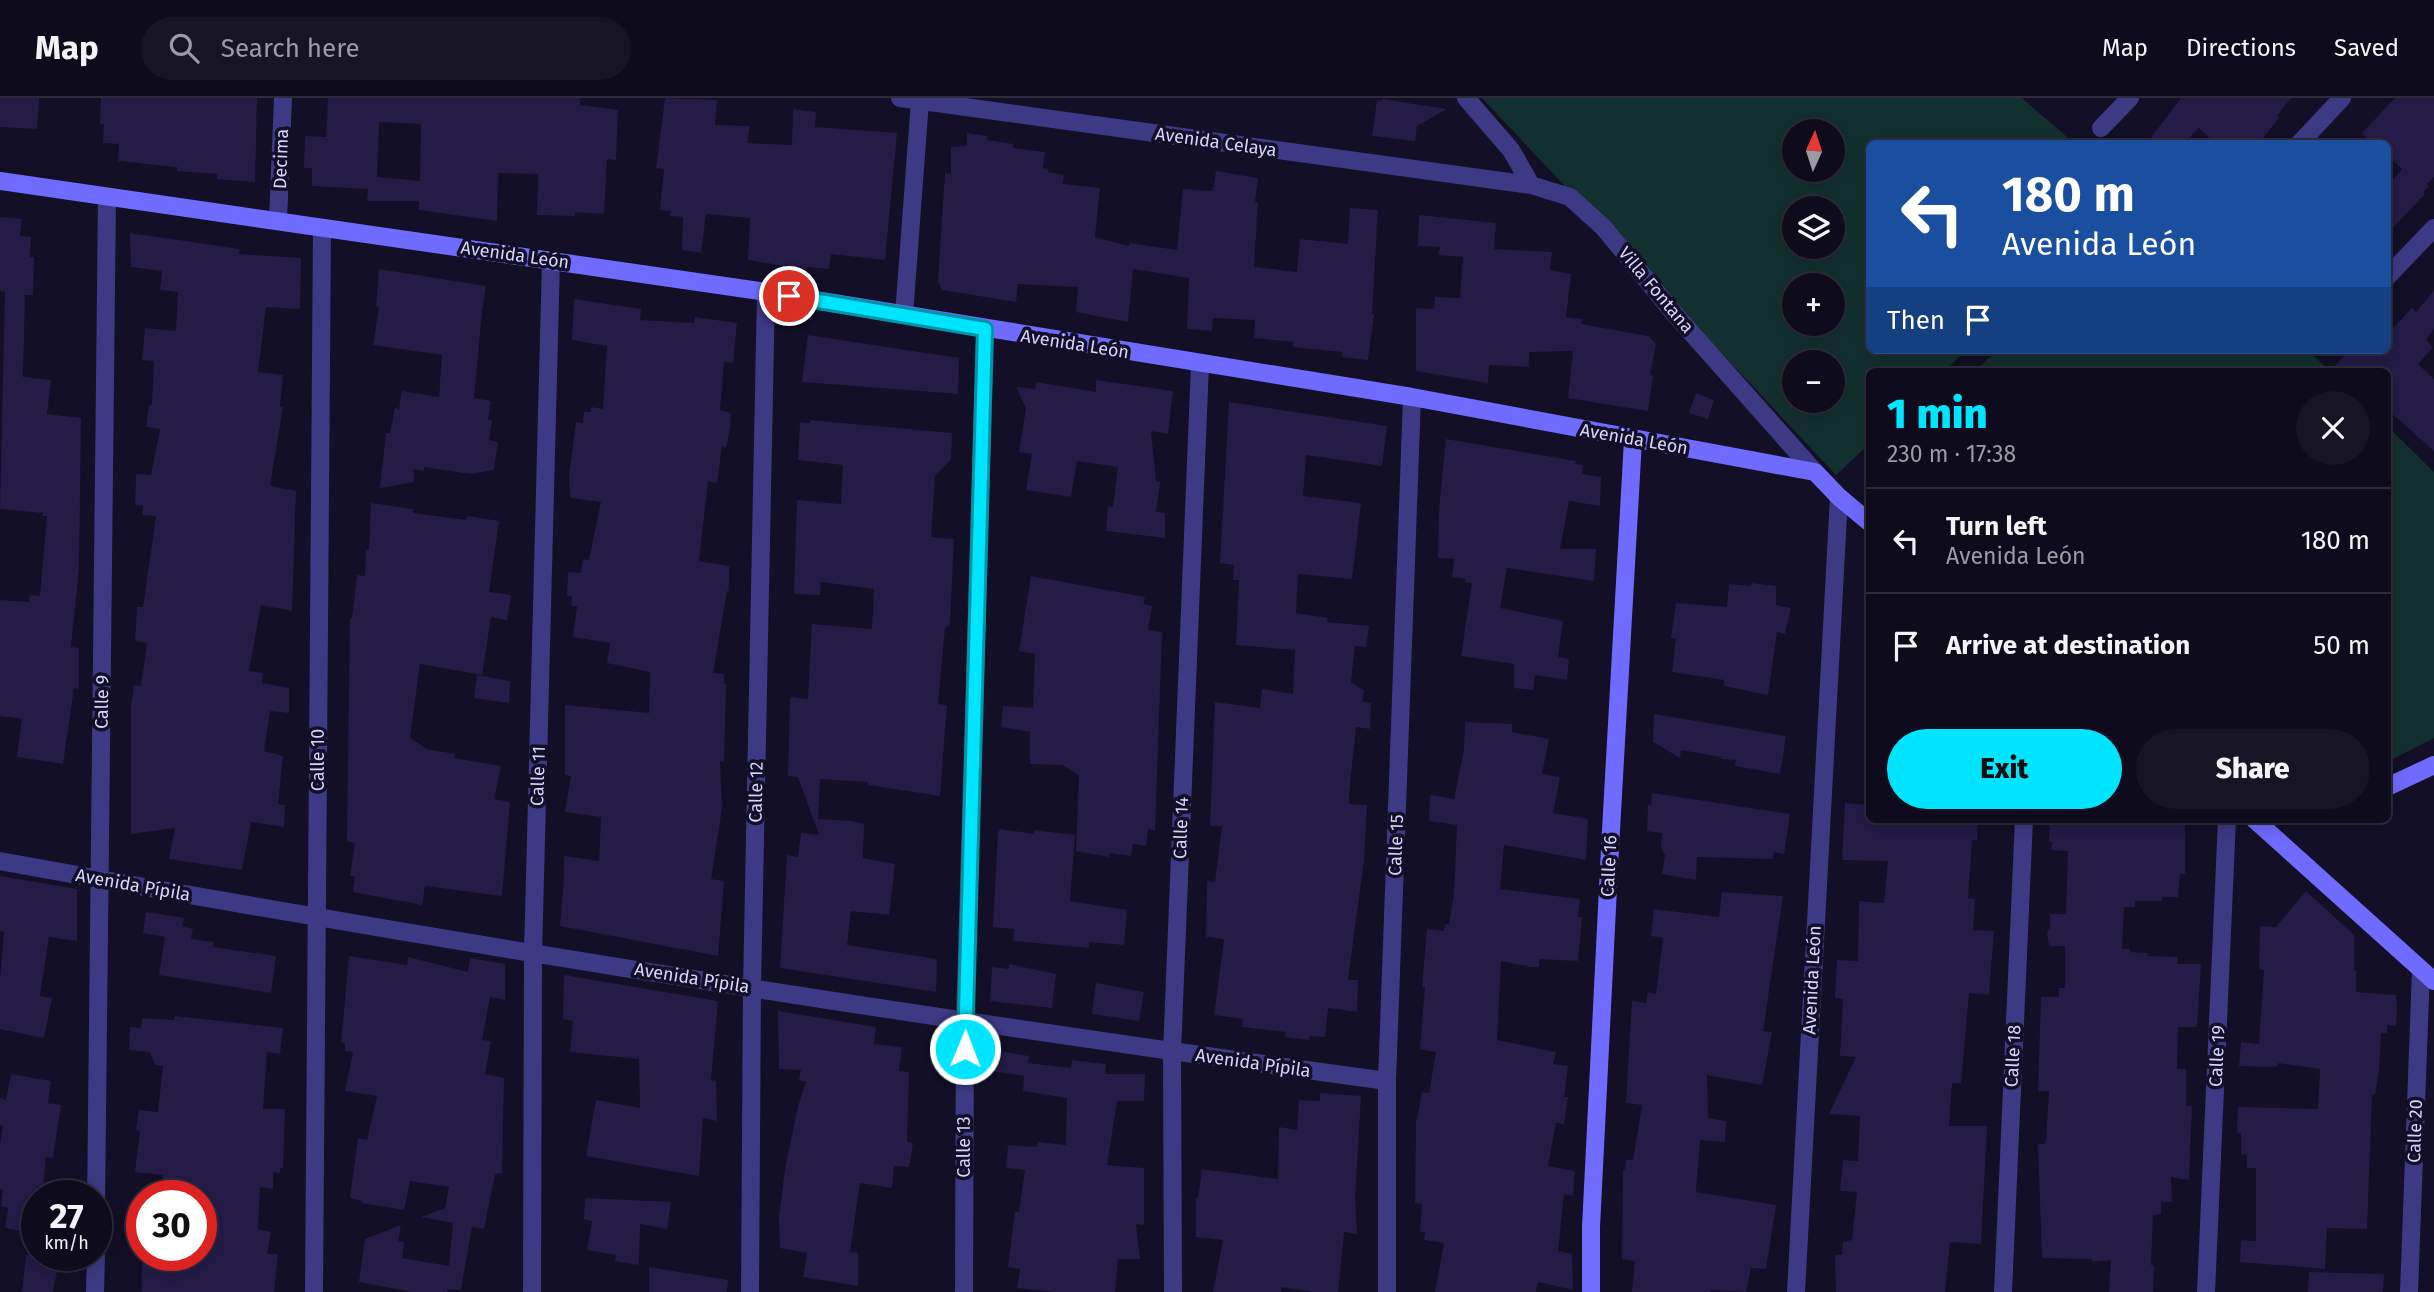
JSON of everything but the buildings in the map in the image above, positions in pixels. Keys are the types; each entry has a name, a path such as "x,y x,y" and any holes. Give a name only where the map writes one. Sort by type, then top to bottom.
{"street":[{"name":"Decima","path":"278,220 283,98"},
{"name":"Avenida Celaya","path":"900,98 1531,185"},
{"path":"1466,98 1511,150 1531,185"},
{"path":"2101,128 2130,98"},
{"path":"2303,140 2342,98"},
{"path":"904,316 920,101"},
{"name":"Avenida León","path":"0,181 766,292 1412,397 1815,472"},
{"name":"Villa Fontana","path":"1531,185 1570,197 1604,228 1672,312 1839,497"},
{"name":"Calle 9","path":"96,1180 107,197"},
{"name":"Calle 10","path":"314,1292 323,228"},
{"path":"2391,273 2434,228"},
{"name":"Calle 11","path":"532,1292 533,954 551,260"},
{"name":"Calle 12","path":"751,1292 752,987 766,292"},
{"name":"Calle 13","path":"964,1292 965,1023 985,329"},
{"name":"Calle 14","path":"1172,1292 1172,1052 1200,364"},
{"name":"Calle 15","path":"1387,1292 1387,1080 1412,397"},
{"name":"Calle 16","path":"1591,1292 1592,1214 1608,888 1633,439"},
{"name":"Avenida León","path":"1796,1292 1839,497"},
{"path":"1839,497 1866,520"},
{"path":"2391,784 2434,765"},
{"name":"Calle 18","path":"2003,1292 2024,823"},
{"name":"Calle 19","path":"2206,1292 2227,823"},
{"path":"2258,823 2428,976"},
{"name":"Avenida Pípila","path":"0,861 317,918 965,1023 1387,1080"},
{"name":"Calle 20","path":"2409,1292 2428,976"},
{"path":"95,1292 96,1271"}],"green space":[{"path":"1482,98 2022,98 2071,140 1866,140 1866,354 1962,354 1948,368 1866,368 1866,447 1836,475"},
{"path":"1993,354 2312,354 2327,368 1979,368"},
{"path":"2391,430 2434,472 2434,738 2391,760"}],"route":[{"path":"789,296 985,329 965,1049"}]}
